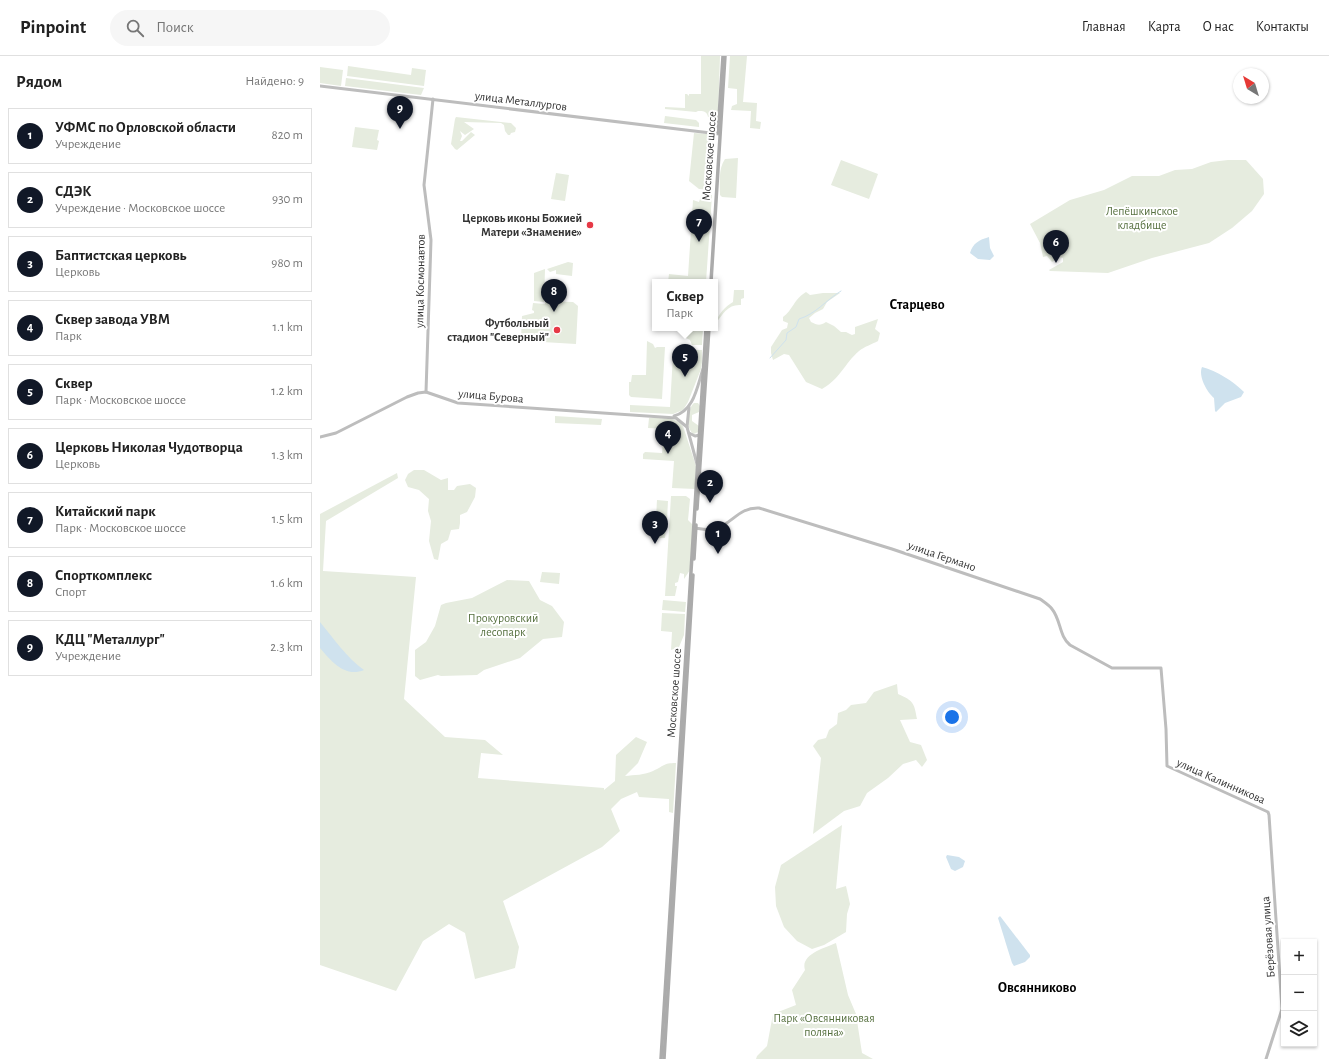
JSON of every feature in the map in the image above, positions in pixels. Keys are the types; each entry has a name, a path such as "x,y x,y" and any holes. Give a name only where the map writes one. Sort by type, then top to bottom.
{"main road":[{"name":"Московское шоссе","path":"710,279 724,56"},
{"name":"улица Металлургов","path":"320,86 720,134"},
{"name":"улица Космонавтов","path":"426,392 432,240 424,186 433,99"},
{"name":"Московское шоссе","path":"703,406 704,366 708,331"},
{"name":"Московское шоссе","path":"661,1059 708,331"},
{"path":"672,417 681,414 692,403 704,366"},
{"name":"улица Бурова","path":"426,392 458,403 672,417"},
{"path":"320,437 336,433 409,396 426,392"},
{"path":"692,403 697,401 703,406"},
{"path":"689,407 687,427 697,465"},
{"path":"672,417 680,420 687,427"},
{"path":"689,433 695,436 701,434"},
{"name":"Московское шоссе","path":"664,1059 695,528 697,465 701,434"},
{"name":"улица Германо","path":"695,528 715,529 750,507 759,508 835,530 1040,599 1052,609 1056,615 1065,641 1107,666 1119,669 1162,668 1167,766"},
{"name":"улица Калинникова","path":"1167,766 1268,812"},
{"name":"Берёзовая улица","path":"1266,1059 1282,1009 1271,829 1268,812"}],"green space":[{"path":"701,56 720,56 718,118 708,117 706,112 703,111 696,112 665,109 665,107 685,108 685,94 689,96 689,94 701,94"},
{"path":"730,56 747,56 743,102 757,103 756,121 761,122 760,129 750,128 751,111 731,110 732,106 737,104 737,89 728,88"},
{"path":"348,66 411,75 412,68 426,70 424,86 347,76"},
{"path":"320,67 343,70 341,86 320,83"},
{"path":"346,78 424,88 421,95 345,86"},
{"path":"665,116 696,120 699,123 699,127 664,123"},
{"path":"456,117 511,123 516,128 515,132 508,135 505,131 504,125 501,123 464,122 474,129 465,135 460,131 462,136 460,141 462,141 471,132 475,135 457,150 451,144"},
{"path":"355,127 379,130 377,150 352,147"},
{"path":"694,133 708,134 715,139 708,150 707,164 713,169 712,190 699,189 689,181"},
{"path":"738,158 736,198 722,197 720,195 721,167 725,159"},
{"path":"841,160 878,174 869,199 831,185"},
{"name":"Лепёшкинское кладбище","path":"1246,160 1263,179 1264,194 1252,211 1232,228 1209,243 1152,258 1108,273 1049,270 1063,262 1063,258 1059,257 1052,262 1047,256 1043,257 1040,243 1030,224 1070,200 1104,190 1132,176 1159,176 1175,170 1192,169 1211,162"},
{"path":"556,173 569,175 565,201 551,199"},
{"path":"705,193 712,195 706,279 668,279 669,274 688,276 693,200 699,202 701,196"},
{"path":"568,262 573,263 572,276 556,274 556,270 550,272 547,269"},
{"path":"545,269 544,302 534,301 534,273"},
{"path":"734,290 744,290 744,298 741,299 741,305 736,305 729,308 718,320 718,317 722,311 733,302"},
{"path":"806,292 810,295 840,293 827,302 823,309 809,318 811,322 815,324 820,325 826,322 841,332 846,332 852,335 855,334 855,327 878,319 875,329 880,333 878,341 859,351 838,376 822,389 806,382 789,355 784,354 773,360 771,353 771,347 782,330 787,328 788,323 783,321 783,317 798,298"},
{"path":"545,301 573,302 578,306 576,344 526,341 521,339 522,316 534,313 532,310 533,303 545,304"},
{"path":"682,331 703,331 702,345 692,345 690,340 684,337"},
{"path":"647,341 653,344 655,348 665,347 662,399 631,397 629,395 629,382 631,382 632,375 646,375"},
{"path":"695,350 702,350 701,369 688,402 683,410 673,414 630,412 630,405 670,407 673,355 694,356"},
{"path":"694,403 698,403 700,406 699,412 692,415 692,421 699,426 698,432 694,434 689,428 688,419 690,410"},
{"path":"555,416 602,419 601,425 555,423"},
{"path":"649,418 672,419 683,426 696,466 695,489 672,488 674,461 643,459 643,454 645,452 662,453 664,429 648,428"},
{"path":"414,470 424,470 441,480 448,478 448,490 454,490 457,486 470,484 476,488 475,497 467,512 460,515 459,529 451,530 448,540 441,544 438,560 434,559 429,541 431,521 428,511 429,499 419,490 408,487 405,480 408,474"},
{"path":"397,473 398,478 326,521 323,571 416,577 404,699 445,737 485,740 503,755 481,753 478,778 604,788 604,790 615,781 616,755 636,737 647,742 638,763 625,776 647,773 666,764 676,763 673,813 669,812 669,799 639,797 637,792 621,799 611,809 620,831 602,847 503,901 519,947 515,968 475,979 465,933 449,924 423,941 396,991 320,965 320,514"},
{"path":"671,496 686,496 690,499 688,520 693,525 690,570 684,579 684,574 680,573 678,582 675,583 675,586 677,586 675,596 665,596"},
{"path":"657,500 668,501 667,520 656,518"},
{"path":"659,521 666,526 665,538 651,538 650,522"},
{"path":"542,572 560,573 559,584 540,582"},
{"name":"Прокуровский лесопарк","path":"507,580 529,581 540,600 552,606 564,622 562,637 543,639 520,658 484,670 477,675 438,675 420,680 415,676 415,650 426,642 435,626 441,605 472,598"},
{"path":"663,600 686,602 685,612 662,610"},
{"path":"662,613 685,614 684,635 679,647 671,650 672,632 661,631"},
{"path":"897,684 898,694 912,703 917,719 900,720 910,742 921,745 927,760 922,767 916,760 903,764 888,778 867,793 860,806 844,811 813,834 821,758 813,746 818,740 826,738 829,730 837,724 838,713 846,710 851,705 866,703 874,692"},
{"path":"842,825 836,889 846,886 850,904 847,914 846,932 824,945 812,949 797,941 784,927 776,906 775,887 781,865"},
{"name":"Парк «Овсянниковая поляна»","path":"836,943 848,995 856,1014 862,1053 873,1059 756,1059 767,1046 773,1014 796,1005 792,990 805,970 804,964 806,960 814,952"}],"water":[{"path":"989,237 990,248 994,256 990,260 978,259 970,253 977,242"},
{"path":"1202,367 1219,374 1235,384 1244,392 1241,397 1225,403 1216,412 1214,398 1206,388 1202,379"},
{"path":"320,622 346,654 364,670 351,672 345,670 329,658 320,648"},
{"path":"947,855 959,857 965,861 963,867 955,871 951,869 946,857"},
{"path":"1000,916 1030,955 1025,962 1014,966 1012,963 998,918"}],"waterway":[{"path":"770,358 786,340 787,333 796,327 799,319 811,314 841,291"}],"place":[{"name":"КДЦ \"Металлург\"","path":"400,129"},
{"name":"Церковь иконы Божией Матери «Знамение»","path":"590,225"},
{"name":"Китайский парк","path":"699,242"},
{"name":"Церковь Николая Чудотворца","path":"1056,263"},
{"name":"Спорткомплекс","path":"554,312"},
{"name":"Футбольный стадион \"Северный\"","path":"557,330"},
{"name":"Сквер","path":"685,377"},
{"name":"Сквер завода УВМ","path":"668,454"},
{"name":"СДЭК","path":"710,503"},
{"name":"Баптистская церковь","path":"655,544"},
{"name":"УФМС по Орловской области","path":"718,554"}],"district":[{"name":"Старцево","path":"917,305"},
{"name":"Овсянниково","path":"1037,988"}]}
